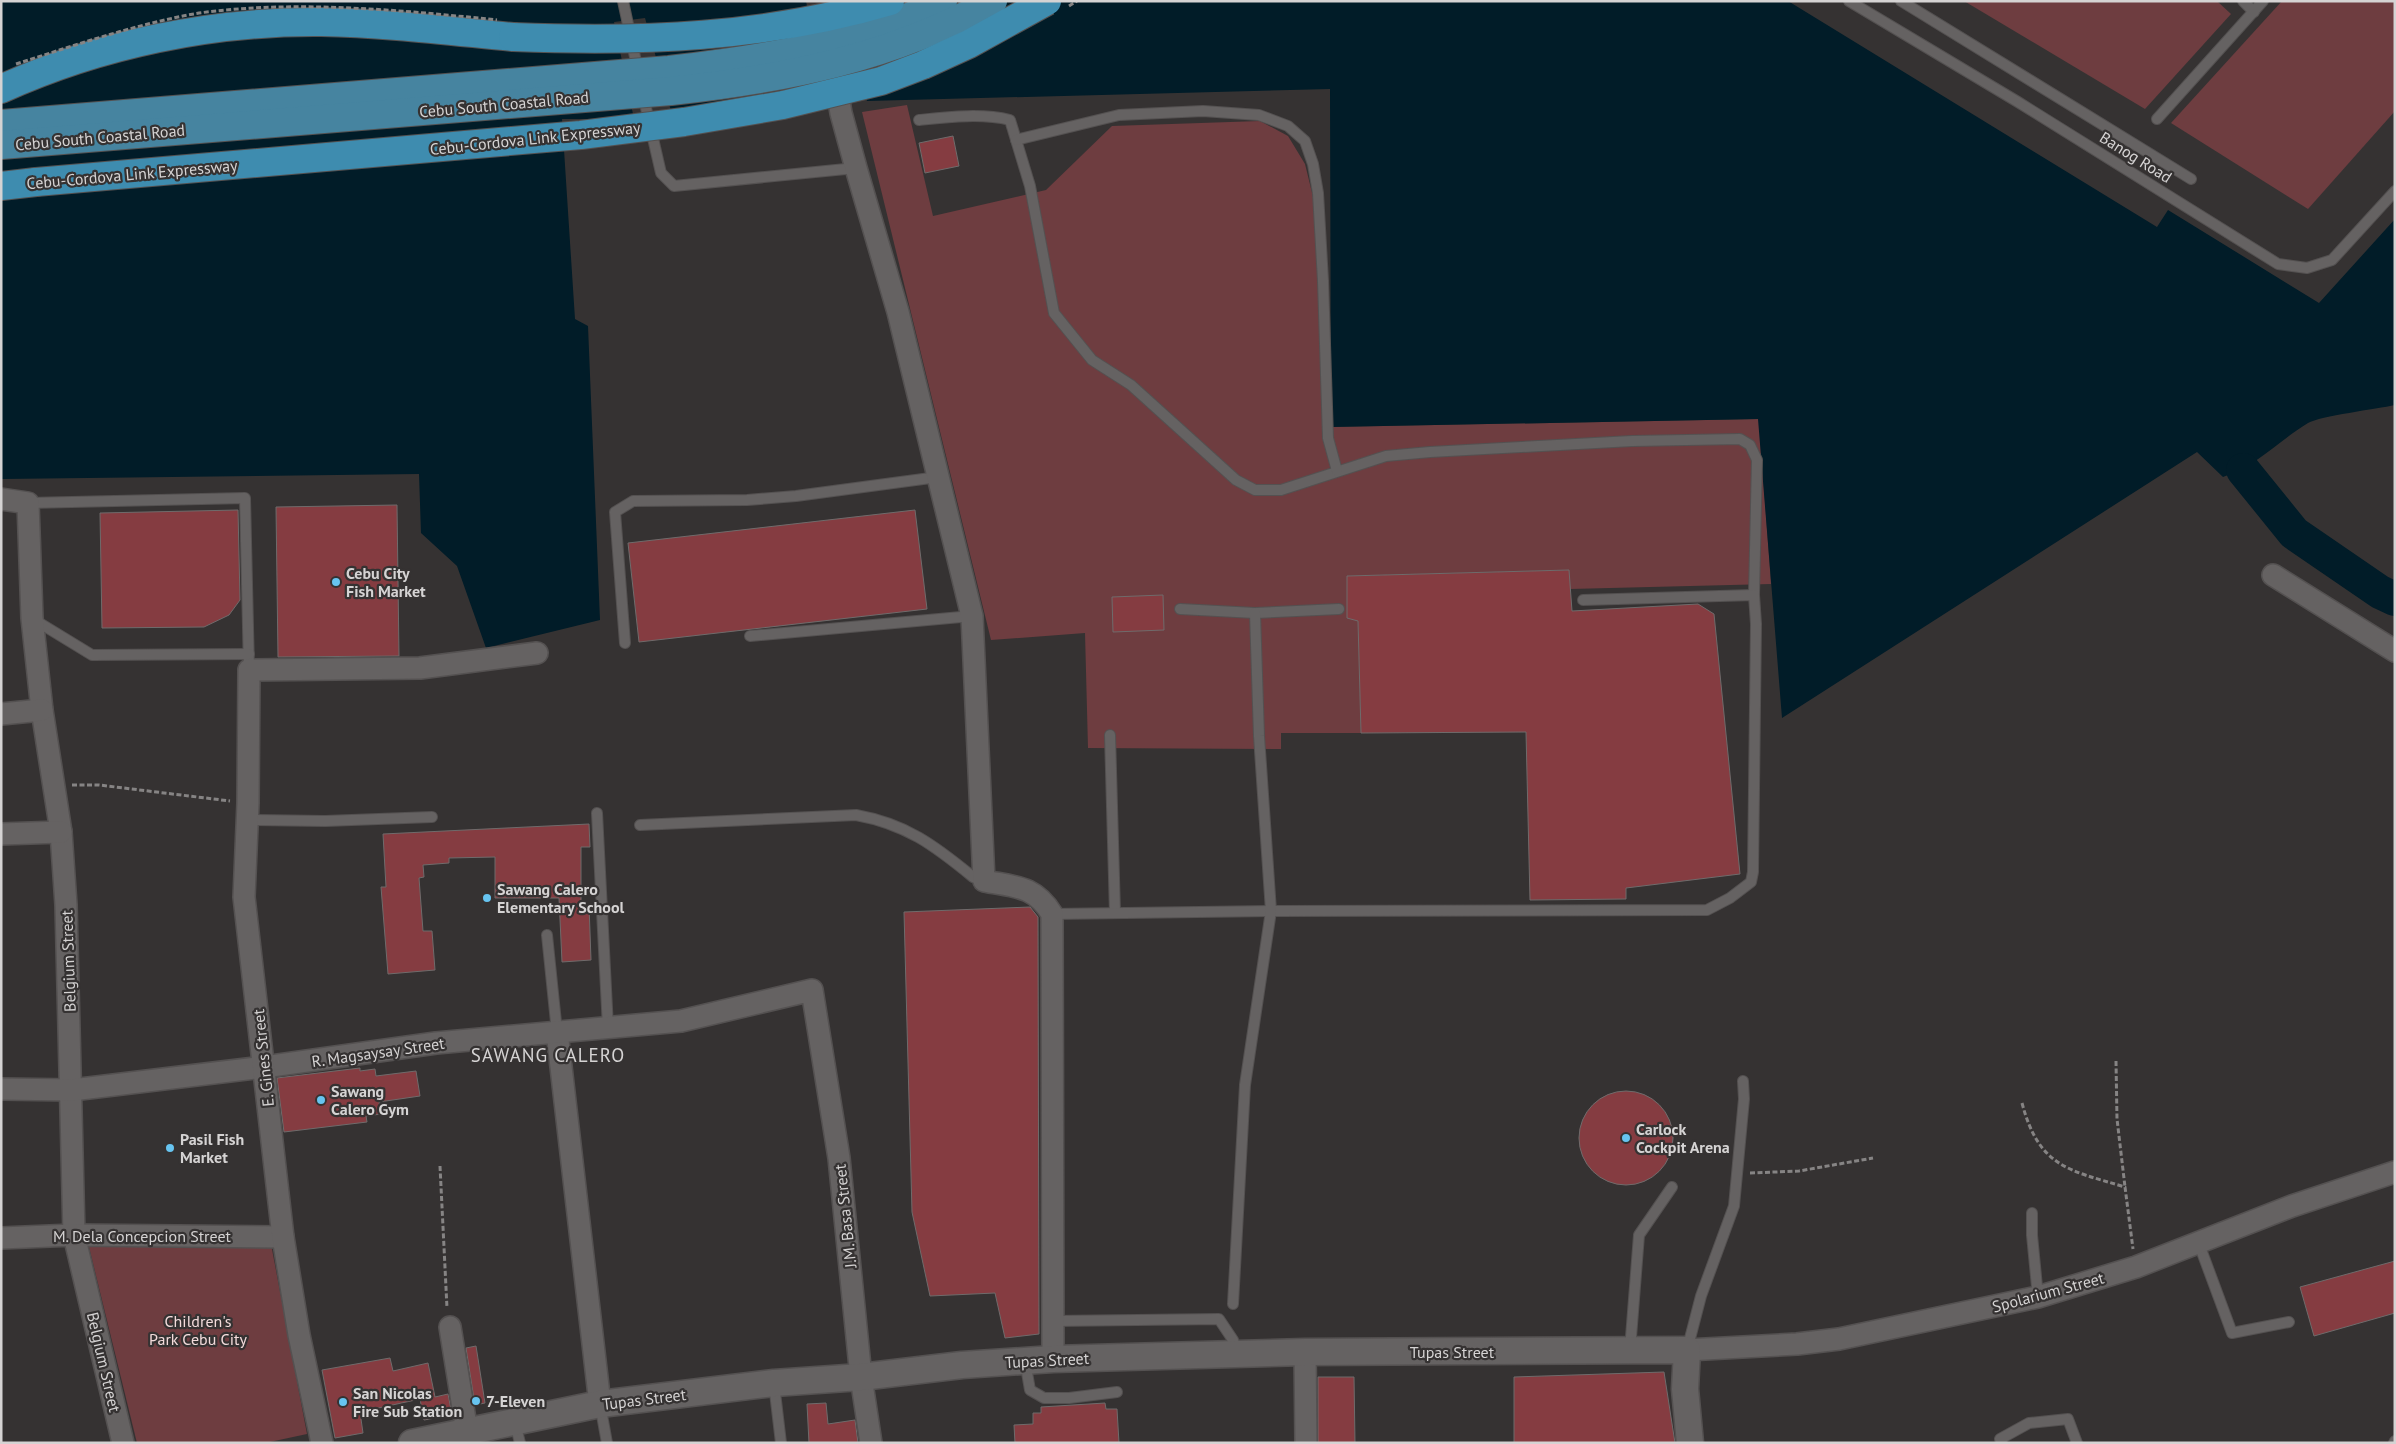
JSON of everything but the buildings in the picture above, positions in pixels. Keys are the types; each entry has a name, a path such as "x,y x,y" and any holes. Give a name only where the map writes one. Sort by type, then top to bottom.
{"highway":[{"path":"1,88 24,78 120,46 200,31 257,25 321,22 405,27 514,37 602,41 732,33 832,16 890,1"},
{"name":"Cebu South Coastal Road","path":"1,124 668,70 734,63 781,55 866,33 943,1"},
{"name":"Cebu South Coastal Road","path":"1,145 661,92 770,79 869,54 944,27 993,1"},
{"name":"Cebu-Cordova Link Expressway","path":"1,186 572,136 684,122 783,105 881,81 923,65 969,44 1047,1"}],"street":[{"path":"822,1 841,113 898,312 972,616 984,881 1030,890 1043,899 1052,914 1053,1359"},
{"path":"1,498 28,503"},
{"name":"Belgium Street","path":"28,503 32,618 42,710 61,832 68,951 74,1235 123,1443"},
{"path":"2273,575 2395,651"},
{"path":"249,662 420,668 537,654"},
{"name":"E. Gines Street","path":"249,662 244,897 283,1237 299,1335 322,1443"},
{"path":"1,714 42,710"},
{"path":"1,834 61,832"},
{"name":"R. Magsaysay Street","path":"1,1089 72,1090 264,1067 436,1043 681,1021 812,990"},
{"name":"J.M. Basa Street","path":"812,990 839,1158 860,1377 871,1443"},
{"path":"557,1032 600,1404"},
{"name":"Spolarium Street","path":"1687,1350 1797,1344 1839,1339 2038,1297 2136,1267 2199,1244 2292,1206 2395,1172"},
{"name":"M. Dela Concepcion Street","path":"1,1238 74,1235 283,1237"},
{"path":"450,1327 466,1432"},
{"path":"1687,1350 1684,1388 1690,1443"},
{"name":"Tupas Street","path":"412,1443 466,1432 518,1432 600,1404 774,1383 860,1377 1025,1360 1305,1352 1687,1350"},
{"path":"1305,1352 1306,1443"}],"lane":[{"path":"623,1 661,173 674,186 856,168"},
{"name":"Banog Road","path":"1849,1 2018,102 2278,264 2307,268 2332,260 2395,191"},
{"path":"1901,1 2191,179"},
{"path":"2243,1 2254,12"},
{"path":"2157,119 2263,1"},
{"path":"1016,140 1119,115 1203,111 1258,115 1288,126 1305,141 1313,164 1318,193 1328,438 1337,471"},
{"path":"919,120 945,117 998,117 1010,120 1030,186 1054,313 1092,360 1131,385 1236,480 1255,490 1281,490 1386,456 1430,452 1701,438 1740,439 1750,445 1758,460 1754,595 1756,624 1753,872 1751,882 1730,898 1707,910 1270,911 1052,914"},
{"path":"625,643 615,512 633,501 747,500 796,496 938,477"},
{"path":"28,503 245,498 249,662 92,655 32,618"},
{"path":"1584,600 1754,595"},
{"path":"1180,609 1255,614 1339,609"},
{"path":"1233,1304 1244,1085 1270,911 1259,736 1255,614"},
{"path":"750,636 972,616"},
{"path":"1110,735 1115,913"},
{"path":"247,812 325,821 432,817"},
{"path":"597,814 608,1028"},
{"path":"640,825 856,815 878,819 918,835 973,877 984,881"},
{"path":"547,935 557,1032"},
{"path":"1687,1350 1701,1296 1734,1206 1744,1099 1743,1081"},
{"path":"1630,1351 1639,1234 1672,1187"},
{"path":"2032,1213 2032,1235 2038,1297"},
{"path":"2199,1244 2232,1332 2290,1322"},
{"path":"1053,1321 1219,1319 1233,1340 1238,1354"},
{"path":"1025,1360 1030,1390 1044,1398 1069,1398 1117,1392"},
{"path":"774,1383 781,1443"},
{"path":"600,1404 607,1443"},
{"path":"2002,1443 2000,1439 2028,1423 2068,1419 2077,1443"}],"path":[{"path":"16,64 114,33 199,13 243,9 357,6 501,20"},
{"path":"54,785 99,785 247,812"},
{"path":"2116,1061 2117,1119 2136,1267"},
{"path":"2022,1104 2029,1128 2044,1152 2066,1169 2125,1187"},
{"path":"1737,1172 1799,1172 1874,1158"},
{"path":"440,1166 447,1306 450,1327"}],"green space":[{"path":"1964,1 2217,1 2231,14 2145,109"},
{"path":"2282,1 2395,1 2395,111 2308,209 2171,123"},
{"path":"907,105 933,216 1046,190 1112,126 1260,121 1288,136 1305,164 1318,217 1331,427 1759,419 1771,584 1570,589 1568,570 1348,576 1358,621 1361,733 1281,733 1281,749 1088,748 1085,633 991,640 862,112"},
{"name":"Children's Park Cebu City","path":"88,1243 271,1244 307,1434 265,1443 137,1443"}],"water":[{"path":"1,1 806,1 826,103 673,118 645,18 614,22 634,119 562,119 575,319 588,326 600,620 486,648 457,566 421,533 419,474 2,479 1,496"},
{"path":"842,1 1788,1 2157,227 2168,210 2319,303 2395,219 2395,405 2314,420 2297,430 2257,460 2223,477 2197,452 1782,718 1758,419 1331,427 1330,89 867,101"}],"waterway":[{"path":"2243,470 2294,533 2380,592 2395,599"}],"place":[{"name":"Cebu City Fish Market","path":"336,582"},
{"name":"Sawang Calero Elementary School","path":"487,898"},
{"name":"Sawang Calero Gym","path":"321,1100"},
{"name":"Carlock Cockpit Arena","path":"1626,1138"},
{"name":"Pasil Fish Market","path":"170,1148"},
{"name":"7-Eleven","path":"476,1401"},
{"name":"San Nicolas Fire Sub Station","path":"343,1402"}],"district":[{"name":"SAWANG CALERO","path":"548,1055"}]}
